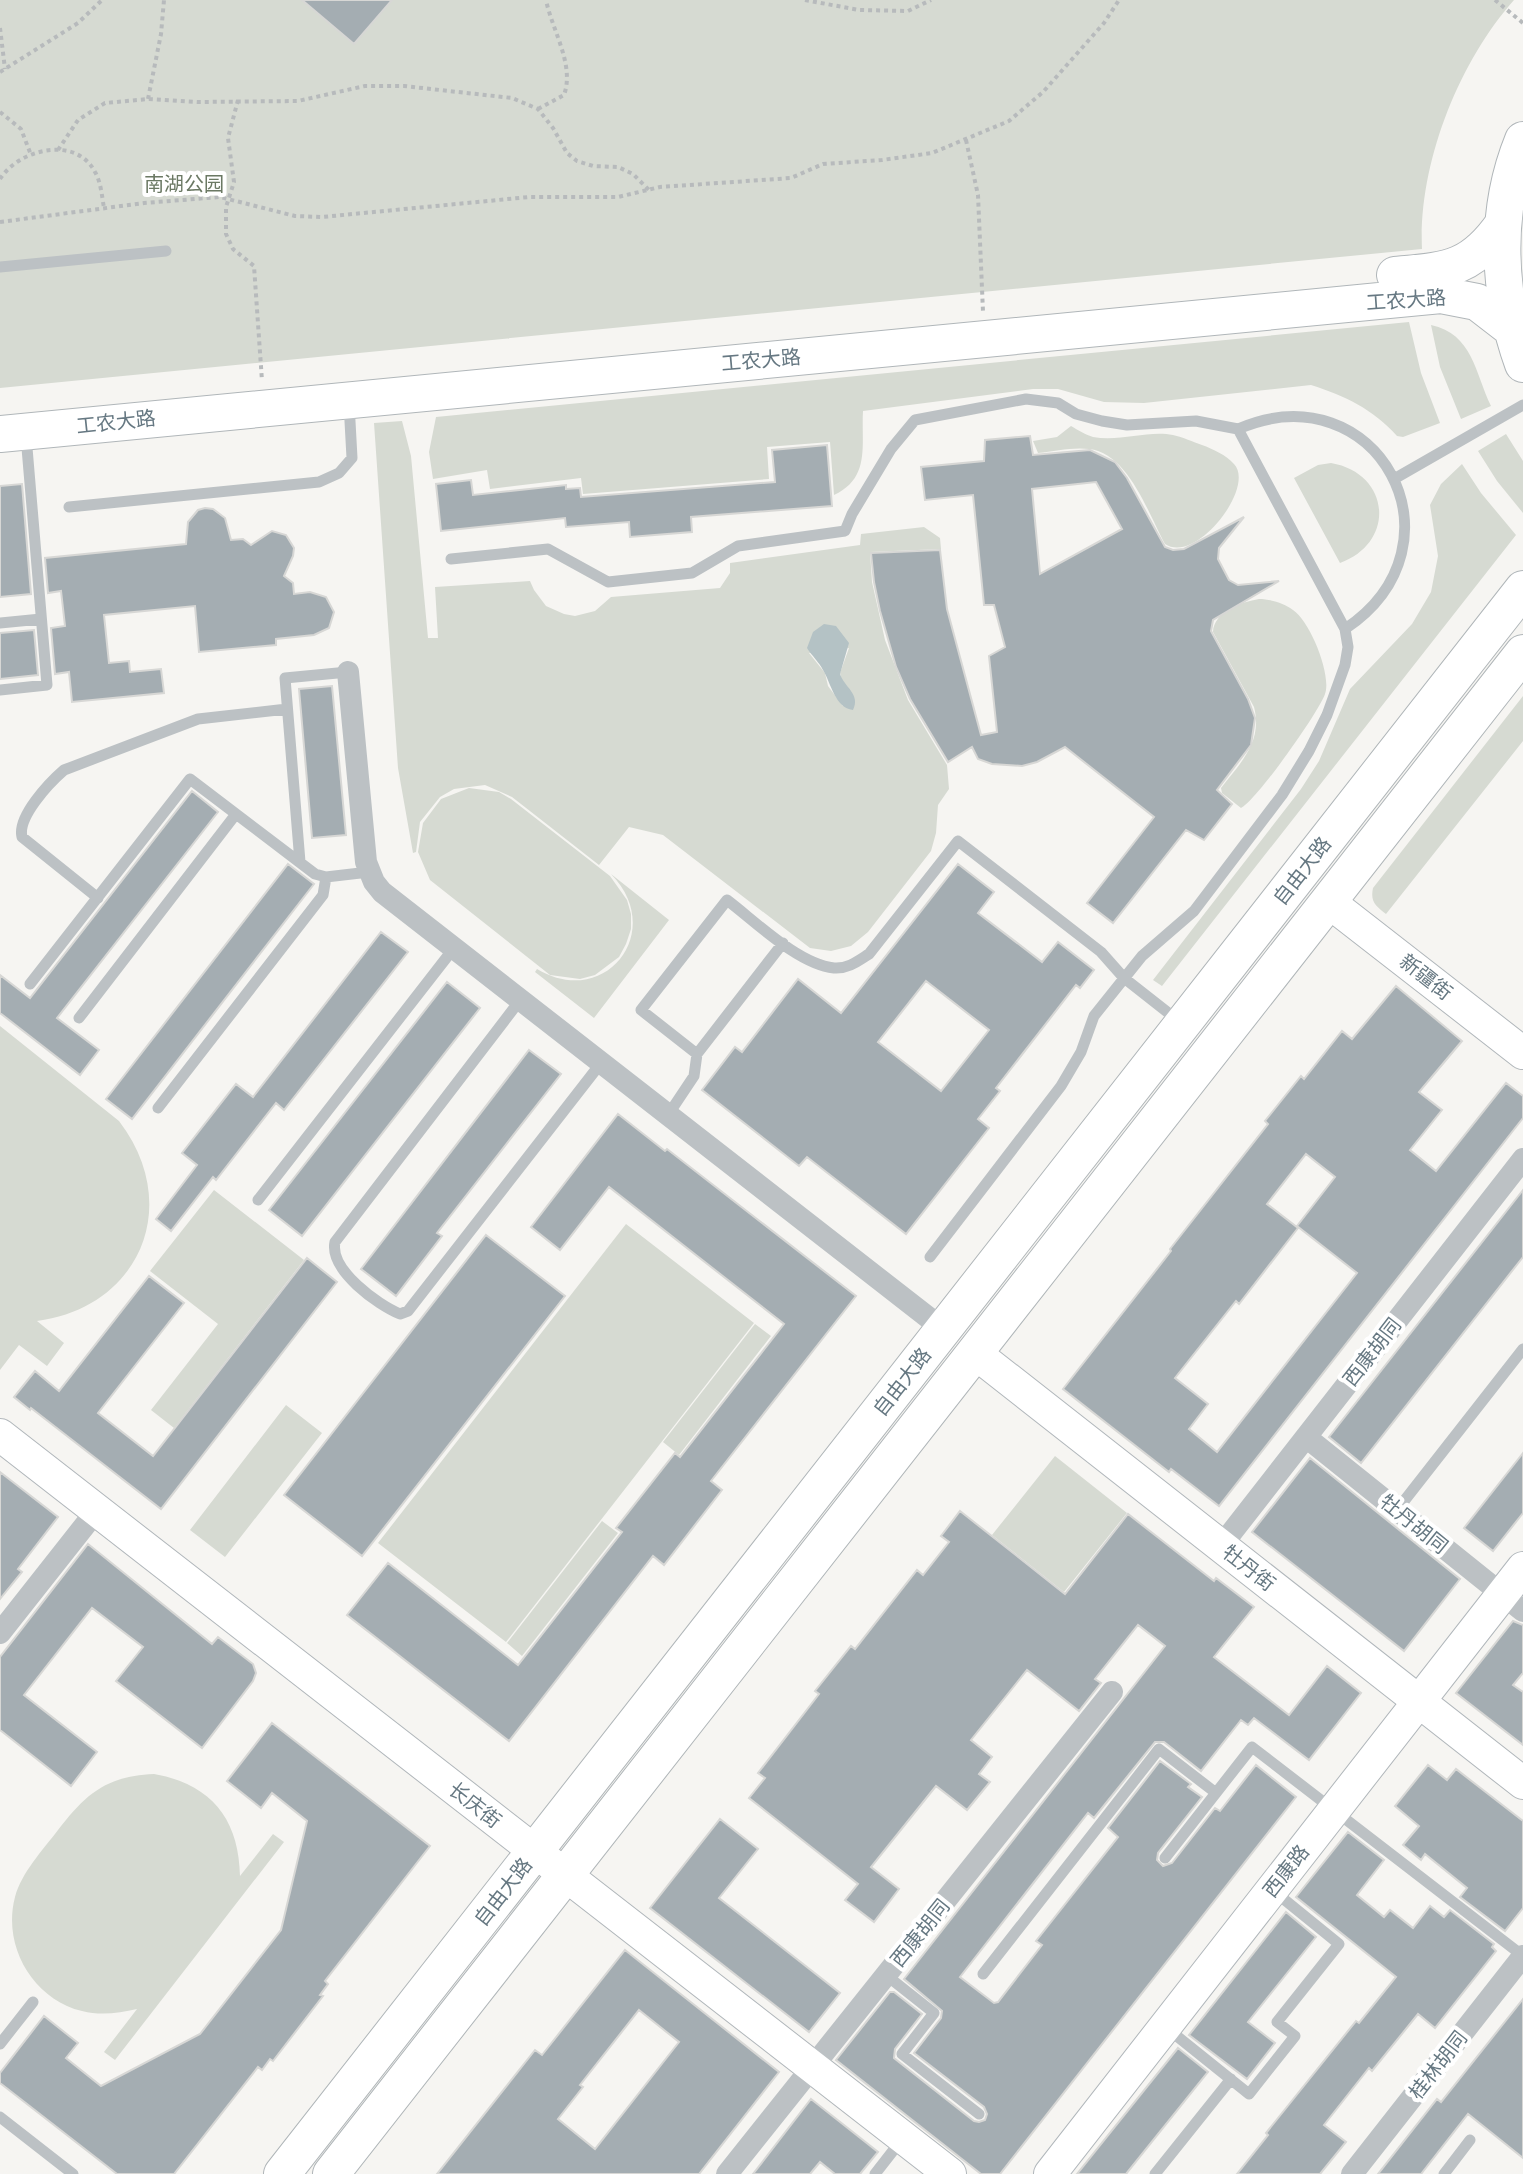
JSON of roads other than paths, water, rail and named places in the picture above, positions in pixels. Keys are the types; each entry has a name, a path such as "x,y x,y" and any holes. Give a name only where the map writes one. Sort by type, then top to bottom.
{"main road":[{"path":"1523,140 1510,179 1503,224 1503,278 1512,329 1523,364"},
{"name":"工农大路","path":"9,426 263,387 1440,270 1473,257 1489,244 1503,224"},
{"name":"工农大路","path":"9,426 349,399 1441,295 1477,302 1512,329"},
{"name":"自由大路","path":"282,2174 1523,589"},
{"name":"自由大路","path":"331,2174 1523,653"}],"street":[{"path":"348,672 369,872 382,892 943,1329"},
{"name":"新疆街","path":"1329,902 1523,1053"},
{"name":"西康胡同","path":"1221,1546 1523,1159"},
{"name":"牡丹街","path":"975,1353 1523,1783"},
{"name":"长庆街","path":"0,1435 950,2174"},
{"name":"牡丹胡同","path":"1306,1437 1513,1602"},
{"path":"0,1633 97,1510"},
{"name":"西康路","path":"1050,2174 1419,1701 1513,1602 1523,1568"},
{"name":"西康胡同","path":"727,2174 1112,1692"},
{"name":"桂林胡同","path":"1352,2174 1523,1956"}],"lane":[{"path":"0,267 166,251"},
{"path":"69,507 319,482 339,473 352,458 349,399"},
{"path":"451,559 548,549 608,582 692,573 738,546 845,531 891,449 915,420 1026,399 1058,403 1076,414 1127,425 1196,421 1238,429 1276,417 1306,417 1334,424 1368,444 1394,479 1404,513 1405,533 1397,571 1376,605 1345,629"},
{"path":"1394,479 1523,405"},
{"path":"0,690 47,685 41,619 9,426"},
{"path":"930,1257 1061,1086 1081,1052 1094,1016 1142,956 1194,911 1282,795 1327,715 1345,665 1348,647 1345,629 1238,429"},
{"path":"0,623 41,619"},
{"path":"300,862 285,678 348,672"},
{"path":"98,898 22,837 20,829 23,818 54,778 64,770 198,719 287,709"},
{"path":"30,984 190,779 315,874 326,877 369,872"},
{"path":"79,1018 236,814"},
{"path":"697,1054 641,1010 727,900 811,962 835,968 851,966 869,954 958,841 1101,952 1124,978 1183,1024"},
{"path":"158,1108 323,895 326,877"},
{"path":"668,1115 694,1076 697,1054 783,943"},
{"path":"258,1200 454,948"},
{"path":"521,999 335,1242 333,1250 354,1284 391,1311 400,1314 408,1311 601,1063"},
{"path":"1397,1510 1523,1349"},
{"path":"1165,1858 1252,1747 1523,1956"},
{"path":"983,1974 1159,1749 1216,1793"},
{"path":"1165,2026 1249,2094 1295,2036 1277,2022 1339,1944 1272,1889"},
{"path":"886,1975 934,2013 902,2054 979,2114"},
{"path":"0,2044 33,2002"},
{"path":"1155,2174 1231,2079"},
{"path":"0,2117 73,2174"},
{"path":"875,2174 903,2138"},
{"path":"1444,2174 1470,2140"}],"park label":[{"name":"南湖公园","path":"184,184"}]}
